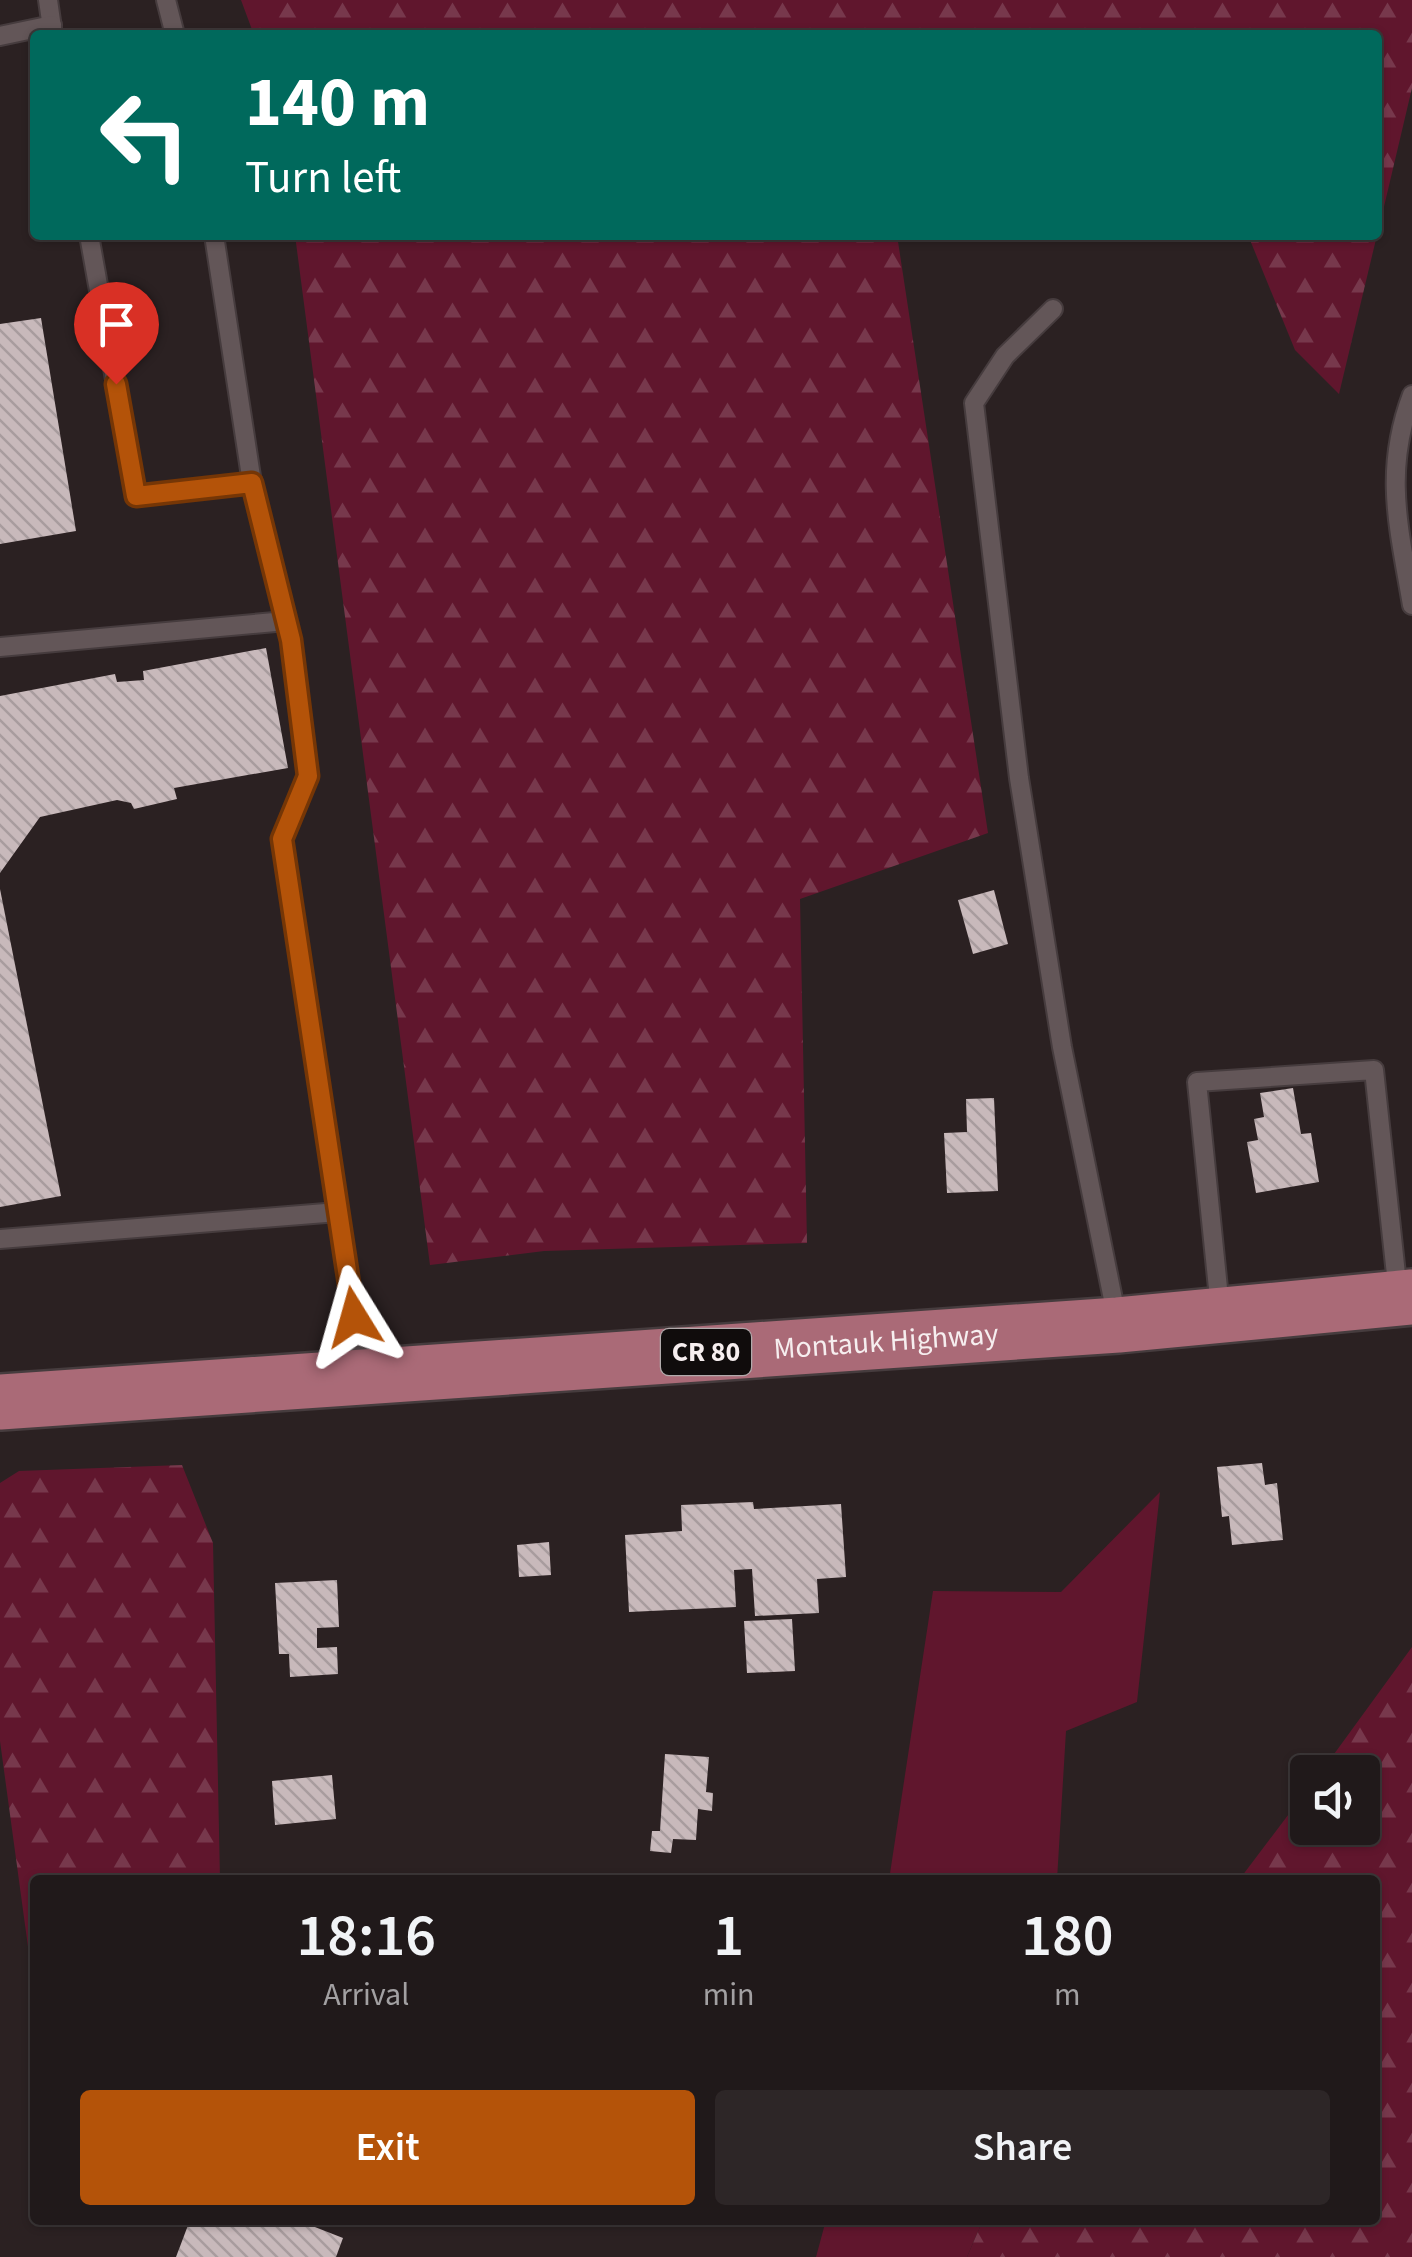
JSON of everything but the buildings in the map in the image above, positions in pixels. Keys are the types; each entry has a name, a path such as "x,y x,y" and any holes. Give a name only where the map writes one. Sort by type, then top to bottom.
{"main road":[{"name":"Montauk Highway","path":"0,1402 1118,1325 1405,1297"}],"lane":[{"path":"48,0 52,30"},
{"path":"166,0 174,30"},
{"path":"0,36 30,33"},
{"path":"90,240 136,496 252,483"},
{"path":"215,240 252,483 286,622 308,776 282,839 363,1378"},
{"path":"1053,310 1005,356 974,403 1018,778 1062,1047 1118,1325"},
{"path":"1412,395 1399,430 1393,491 1412,605"},
{"path":"0,647 286,622"},
{"path":"1220,1314 1196,1082 1374,1070 1405,1297"},
{"path":"0,1239 338,1212"}],"green space":[{"path":"241,0 1412,0 1412,88 1382,215 1382,30 252,30"},
{"path":"296,240 898,240 988,833 800,899 807,1243 544,1251 430,1265"},
{"path":"1250,240 1376,240 1339,394 1295,350"},
{"path":"182,1465 213,1543 220,1875 30,1875 30,1961 0,1741 0,1483 19,1471"},
{"path":"1160,1492 1137,1702 1066,1731 1057,1875 890,1875 933,1591 1061,1592"},
{"path":"1412,1647 1412,2257 967,2257 981,2225 1380,2225 1380,1875 1243,1875 1290,1812 1290,1845 1380,1845 1380,1755 1333,1755"},
{"path":"825,2225 981,2225 967,2257 816,2257"}],"route":[{"path":"116,384 136,496 252,483 291,640 308,776 282,839 354,1317"}]}
